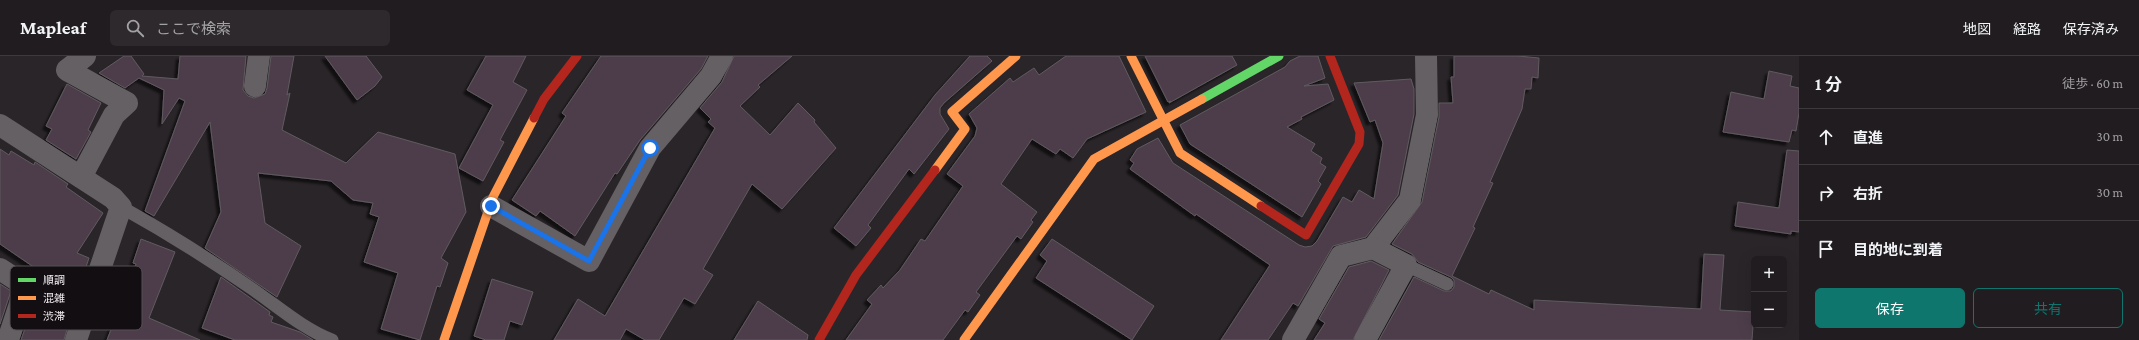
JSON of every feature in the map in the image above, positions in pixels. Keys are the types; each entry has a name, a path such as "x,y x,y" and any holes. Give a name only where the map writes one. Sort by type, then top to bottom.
{"street":[{"path":"81,177 114,115 127,103 67,70 85,56"},
{"path":"255,86 259,56"},
{"path":"444,340 493,197 544,99 577,56"},
{"path":"491,206 589,261 650,148 711,76 722,56"},
{"path":"819,340 856,275 965,129 952,112 1016,56"},
{"path":"1131,56 1180,153 1306,235 1359,144 1360,132 1330,56"},
{"path":"964,340 1094,159 1163,119 1279,56"},
{"path":"1293,340 1341,256 1374,248 1410,200 1428,115 1426,56"},
{"path":"0,125 113,198 122,208 102,266"},
{"path":"1365,340 1406,265 1374,248"},
{"path":"0,269 10,276"},
{"path":"8,340 11,330"},
{"path":"76,340 79,330"}],"lane":[{"path":"122,208 147,221 228,272 302,323 332,340"},
{"path":"1406,265 1447,284"}],"building":[{"path":"124,56 131,56 144,74 142,76 178,79 180,56 246,56 243,90 248,96 254,98 265,94 271,56 294,56 287,95 290,93 282,130 346,163 378,132 455,154 466,212 441,258 448,263 440,287 437,286 420,340 381,329 398,273 364,262 379,217 370,214 373,203 353,200 331,181 258,173 265,223 301,246 277,297 205,248 221,212 210,122 154,216 145,211 185,101 179,98 162,124 164,90 139,78 125,88 99,73"},
{"path":"325,56 366,56 382,77 375,86 357,100"},
{"path":"486,56 526,56 513,82 527,90 500,140 504,142 483,181 459,168 493,105 467,90"},
{"path":"601,56 708,56 701,69 640,140 617,174 615,173 575,236 540,211 536,216 512,200 566,116 562,113"},
{"path":"734,56 792,56 758,85 760,87 740,106 770,135 798,103 815,120 814,122 836,148 782,209 752,184 703,269 713,275 695,304 684,298 659,340 645,340 626,329 620,340 554,340 578,299 605,316 715,128 708,122 711,119 700,108 722,82"},
{"path":"970,56 987,56 992,61 940,108 940,114 949,129 914,174 909,169 868,225 871,228 856,246 834,228 935,95"},
{"path":"1066,56 1119,56 1146,112 1087,139 1073,158 1060,149 1056,154 1032,139 1001,184 1037,212 1031,220 1033,222 1021,239 1017,236 976,292 980,295 968,312 965,310 943,340 846,340 872,304 867,300 881,285 883,288 900,270 921,239 925,241 963,186 947,174 975,136 977,128 969,114 1010,78 1013,82 1034,68 1039,75"},
{"path":"1145,56 1232,56 1237,65 1169,103 1171,101 1168,102"},
{"path":"1300,56 1318,56 1325,78 1304,86 1328,84 1334,100 1301,117 1302,119 1287,127 1315,144 1311,151 1322,158 1320,163 1326,167 1318,181 1321,184 1302,217 1190,144 1180,125 1285,67 1290,61"},
{"path":"1454,56 1518,56 1539,58 1538,78 1532,77 1531,89 1525,89 1522,109 1490,182 1493,183 1473,227 1475,228 1452,276 1489,294 1491,290 1534,310 1534,300 1701,309 1704,254 1724,255 1720,310 1751,312 1751,328 1753,328 1752,340 1379,340 1414,277 1444,291 1451,291 1454,287 1454,280 1451,277 1418,262 1412,254 1392,244 1422,202 1439,117 1439,103 1453,103 1451,77 1454,77"},
{"path":"1769,71 1792,76 1790,86 1799,88 1799,113 1796,131 1792,130 1789,142 1723,132 1731,92 1764,99"},
{"path":"1411,79 1414,89 1414,114 1398,195 1366,237 1333,246 1298,306 1293,303 1268,340 1221,340 1270,265 1196,214 1195,216 1130,169 1134,163 1130,160 1137,149 1158,138 1173,163 1299,245 1305,247 1312,246 1317,241 1343,197 1352,202 1359,190 1374,199 1383,143 1375,120 1370,122 1354,83"},
{"path":"67,84 101,103 88,130 91,132 76,159 46,140 52,129 46,126"},
{"path":"0,149 9,155 11,151 34,165 35,162 68,184 66,187 103,213 77,253 89,258 86,266 32,266 0,244"},
{"path":"1787,150 1799,151 1799,232 1791,231 1791,234 1735,226 1738,202 1779,208"},
{"path":"141,239 175,252 149,318 200,340 107,340 111,330 142,330 142,266 135,266 136,264 133,263"},
{"path":"1052,239 1154,306 1132,340 1036,278 1047,261 1040,255"},
{"path":"1371,261 1389,270 1353,340 1314,340 1325,323 1319,319 1349,267"},
{"path":"221,277 270,312 269,315 273,317 271,322 300,332 313,340 235,340 202,328"},
{"path":"492,279 533,292 522,325 510,321 504,340 486,340 474,336"},
{"path":"0,284 10,290 10,294 0,324"},
{"path":"758,301 808,335 807,340 734,340"},
{"path":"24,330 67,330 64,340 21,340"}],"traffic: fast":[{"path":"1202,99 1279,56"}],"traffic: slow":[{"path":"935,170 965,129 952,112 1016,56"},
{"path":"1131,56 1180,153 1261,206"},
{"path":"964,340 1094,159 1202,99"},
{"path":"444,340 493,197 534,118"}],"traffic: jam":[{"path":"534,118 544,99 577,56"},
{"path":"1261,206 1306,235 1359,144 1360,132 1330,56"},
{"path":"819,340 856,275 935,170"}],"route":[{"path":"491,206 589,261 610,225 650,148"}]}
